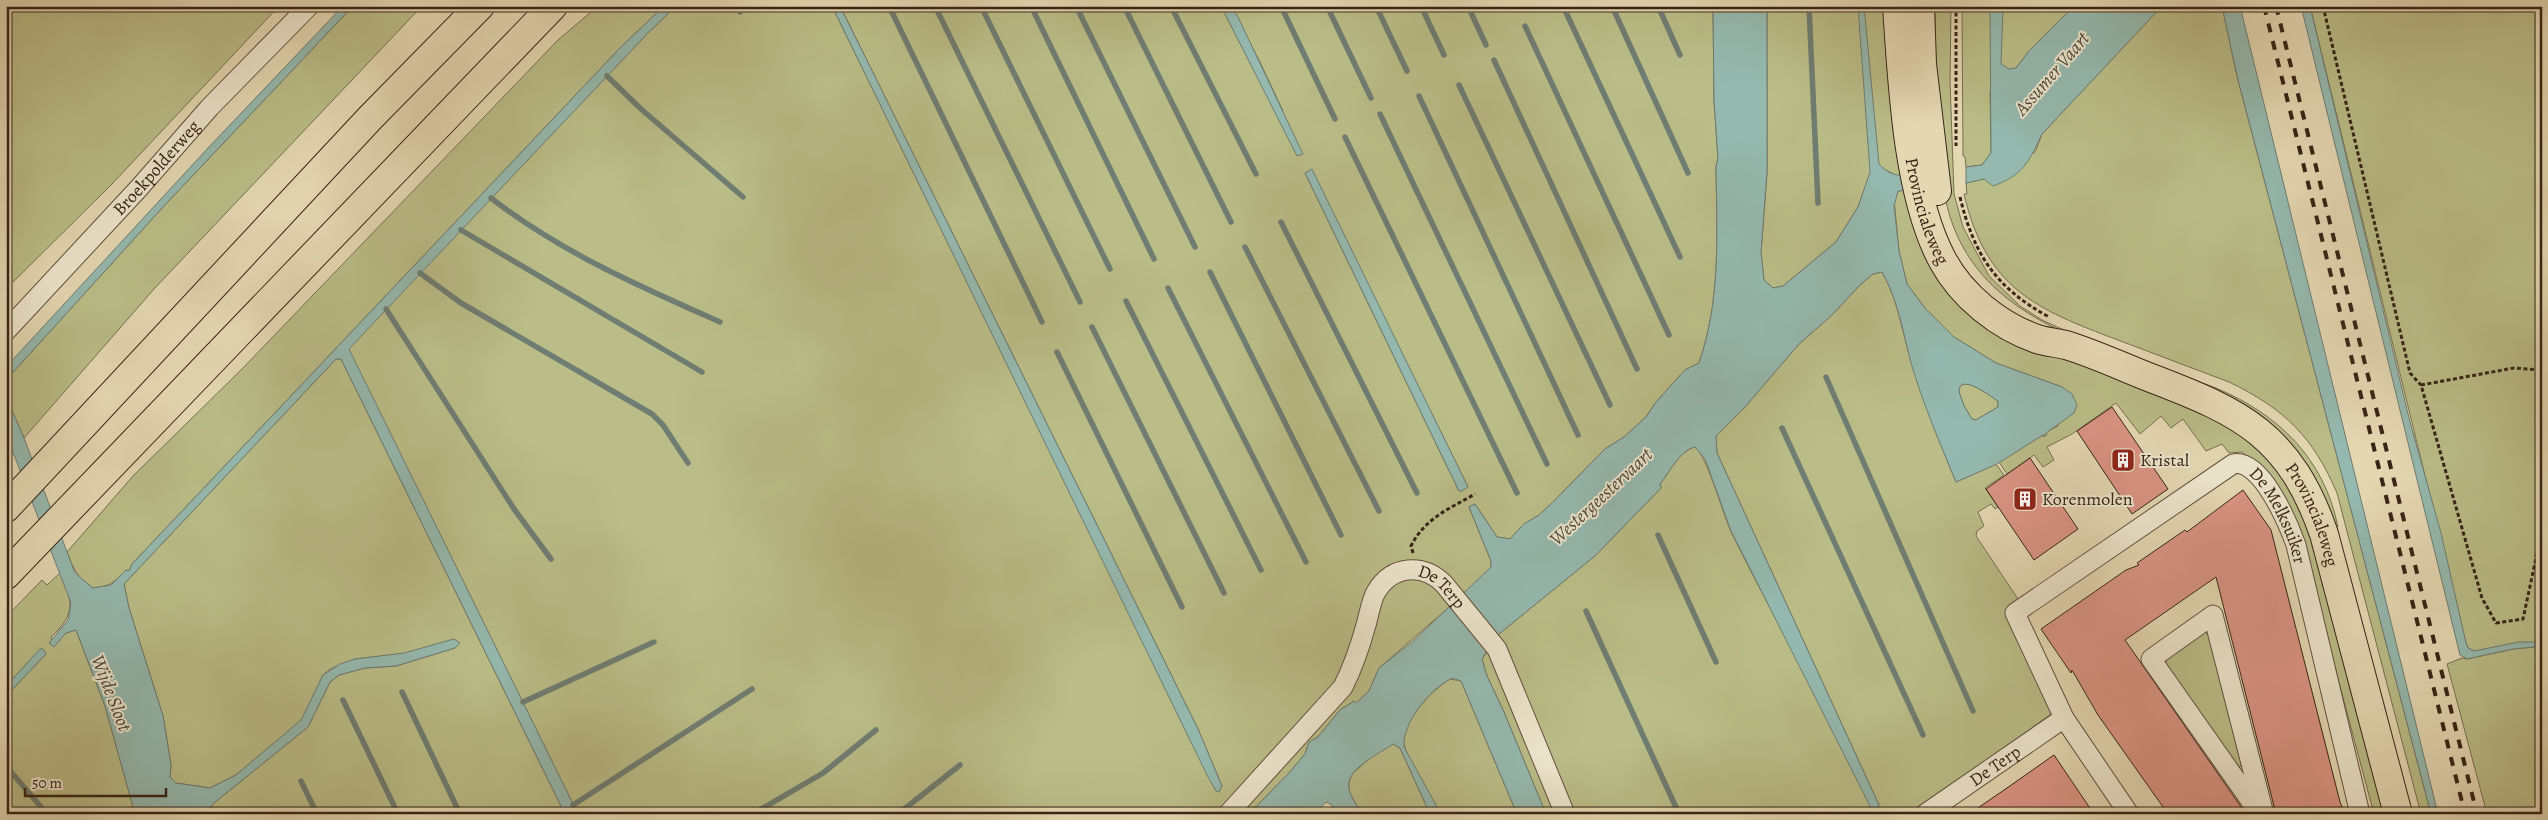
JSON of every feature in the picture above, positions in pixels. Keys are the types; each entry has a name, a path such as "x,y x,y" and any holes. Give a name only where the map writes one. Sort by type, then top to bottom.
{"main road":[{"path":"6,508 372,117 480,6"},
{"path":"6,575 545,14 560,6"},
{"name":"Provincialeweg","path":"1897,6 1901,66 1933,154"},
{"name":"Provincialeweg","path":"1920,6 1922,64 1933,154 1930,231 1943,262 1955,280 1975,300 2004,323 2036,339 2066,345 2194,395 2230,412 2262,435 2293,468 2314,504 2324,534 2398,814"}],"street":[{"name":"Broekpolderweg","path":"6,331 139,188 210,107 309,6"},
{"name":"De Melksuiker","path":"2064,718 2015,613 2233,464 2240,462 2249,466 2269,490 2288,523 2296,545 2360,814"},
{"name":"De Terp","path":"1228,814 1343,687 1354,665 1376,593 1392,576 1402,570 1421,569 1444,584 1497,649 1565,814"},
{"path":"2260,814 2151,659 2213,615 2264,814"},
{"name":"De Terp","path":"1925,814 2064,718"},
{"path":"2064,718 2129,814"}],"path":[{"path":"1933,154 1956,6"},
{"path":"2323,6 2410,373 2421,385 2482,598 2496,623 2523,619 2542,530"},
{"path":"2421,385 2514,368 2542,370"},
{"path":"1421,569 1411,546 1419,530 1428,522 1475,494"}],"green space":[{"path":"6,6 279,6 112,184 6,289"},
{"path":"353,6 422,6 154,289 24,438 6,397 6,380 163,207"},
{"path":"598,6 664,6 620,48 132,564 129,571 126,570 115,581 104,586 93,588 83,581 74,568 67,552 133,476 243,368 558,40"},
{"path":"676,6 832,6 1216,791 1222,786 1198,729 840,6 1221,6 1252,66 1283,111 1259,60 1230,6 1713,6 1714,101 1718,158 1716,167 1716,266 1711,315 1699,363 1685,370 1656,402 1646,417 1624,437 1605,449 1552,503 1539,515 1524,524 1510,539 1497,537 1475,504 1469,507 1491,561 1491,567 1462,596 1447,578 1391,571 1347,672 1222,814 578,814 348,349 646,35","holes":["1311,170 1468,487 1459,491 1305,173"]},
{"path":"1767,6 1885,6 1905,175 1897,176 1884,169 1865,188 1858,207 1836,242 1783,286 1773,288 1764,280 1761,253 1767,172"},
{"path":"1935,6 1951,6 1950,81 1954,194 1963,227 1989,276 2020,306 2042,320 2075,335 2216,388 2259,411 2295,441 2310,460 2322,480 2338,527 2335,527 2316,481 2298,453 2277,429 2255,411 2215,390 2083,341 2050,326 2020,308 1993,286 1971,260 1954,228 1943,187 1937,102"},
{"path":"1962,6 2074,6 2029,51 2016,68 1990,92 1991,153 1982,165 1966,167 1965,157 1963,156"},
{"path":"2162,6 2222,6 2237,76 2431,814 2421,814 2337,493 2328,473 2307,440 2281,414 2249,392 2229,382 2088,329 2039,305 2018,291 2001,273 1986,252 1974,226 1964,194 1967,194 1966,183 1984,179 2035,152 2042,134"},
{"path":"2310,6 2542,6 2542,814 2487,814 2447,664 2462,658 2467,659 2513,649 2534,647 2536,643 2474,651 2468,648 2466,643"},
{"path":"1907,190 1946,284 2108,373 2198,407 2262,448 2304,509 2386,814 2374,814 2304,551 2256,464 2242,452 2229,453 2222,444 2206,451 2183,419 2171,428 2161,416 2140,434 2116,403 2072,434 2047,447 2054,460 2043,467 2034,455 2007,474 1999,462 2043,435 2044,437 2045,433 2058,426 2062,387 1996,363 1954,337 1925,308 1907,284 1899,251 1894,199 1898,191"},
{"path":"1882,272 1896,306 1909,354 1928,410 1956,482 1996,464 2004,475 1985,488 1998,507 1995,509 1991,504 1978,512 1984,526 1977,531 1976,536 2018,599 2009,607 2054,712 1912,814 1569,814 1494,638 1596,555 1661,488 1660,484 1684,452 1695,447 1704,461 1732,534 1749,568 1879,805 1717,453 1716,436 1745,407 1799,344 1832,315 1860,285 1873,274"},
{"path":"336,359 341,359 565,814 206,814 214,803 308,727 330,682 339,675 365,668 396,666 455,648 355,659 330,669 323,675 302,720 236,775 210,788 176,783 170,777 171,765 163,716 129,608 124,584"},
{"path":"1964,384 1977,388 1998,401 1998,407 1976,420 1972,419 1964,406 1959,392 1960,386"},
{"path":"60,573 68,592 70,607 65,621 51,637 54,646 66,633 76,630 105,706 135,814 6,814 6,696 46,654 40,650 6,686 6,617 42,580 47,585"},
{"path":"1418,574 1454,603 1379,668 1369,691 1356,703 1354,701 1340,710 1318,737 1309,742 1305,754 1289,773 1249,814 1233,814 1317,722 1391,582"},
{"path":"2204,632 2210,635 2242,763 2240,767 2235,765 2166,663 2167,659"},
{"path":"1488,651 1560,814 1546,814 1487,676 1482,659"},
{"path":"1450,679 1461,681 1517,814 1441,814 1406,751 1404,736 1412,717 1435,690"},
{"path":"1393,744 1400,748 1430,814 1361,814 1349,791 1349,782 1352,774 1378,751"}],"water":[{"path":"343,6 353,6 163,207 6,380 6,367 208,148"},
{"name":"Wijde Sloot","path":"664,6 676,6 646,35 349,349 578,814 565,814 341,359 336,359 124,584 129,608 163,716 171,765 170,777 176,783 210,788 236,775 301,720 323,675 340,664 355,659 404,653 454,639 460,643 455,648 396,666 365,668 339,675 330,682 308,727 214,803 206,814 135,814 105,706 76,630 66,633 54,647 49,643 68,620 71,603 6,434 6,397 24,438 75,573 93,588 111,585 126,570 129,571 132,564 620,48"},
{"path":"832,6 840,6 1198,729 1222,786 1219,792 1216,791 1208,777"},
{"path":"1221,6 1230,6 1238,17 1303,154 1297,156"},
{"name":"Westergeestervaart","path":"1713,6 1767,6 1767,172 1761,253 1764,280 1773,288 1783,286 1836,242 1858,207 1870,172 1858,6 1864,6 1879,164 1890,173 1905,175 1907,190 1898,191 1894,206 1899,251 1907,284 1925,308 1954,337 1996,363 2062,387 2072,394 2077,405 2074,413 2046,433 2047,435 2043,435 1997,464 1956,482 1921,393 1896,305 1882,272 1873,274 1860,285 1832,315 1799,344 1745,407 1716,436 1717,453 1879,805 1878,808 1872,810 1731,531 1705,459 1695,447 1684,452 1660,484 1661,488 1596,555 1494,638 1482,659 1487,676 1546,814 1517,814 1461,681 1453,678 1427,697 1408,727 1404,747 1441,814 1430,814 1400,748 1393,744 1365,762 1352,775 1349,789 1361,814 1334,814 1332,805 1326,802 1315,814 1249,814 1289,773 1305,754 1309,742 1318,737 1340,710 1354,701 1356,703 1369,691 1379,668 1413,641 1491,567 1491,561 1469,507 1475,504 1497,537 1510,539 1524,524 1539,515 1552,503 1605,449 1624,437 1646,417 1656,402 1685,370 1699,363 1711,315 1716,266 1716,167 1718,158 1714,101","holes":["1968,384 1982,390 1998,401 1998,407 1976,420 1972,419 1964,406 1959,392 1960,386"]},
{"name":"Assumer Vaart","path":"1990,6 2003,6 2001,64 2009,69 2016,68 2029,51 2074,6 2162,6 2042,134 2024,166 2011,177 1993,186 1984,179 1966,183 1966,167 1982,165 1991,153"},
{"path":"2222,6 2240,6 2438,814 2431,814 2237,76"},
{"path":"2301,6 2310,6 2410,422 2441,533 2466,643 2468,648 2474,651 2519,642 2537,642 2537,646 2467,659 2460,655"},
{"path":"1312,169 1468,487 1462,491 1459,491 1305,173"},
{"path":"40,649 43,649 46,654 6,696 6,686"}],"building":[{"name":"Kristal","path":"2112,407 2168,489 2132,514 2077,431"},
{"name":"Korenmolen","path":"2030,458 2078,529 2034,560 1986,489"},
{"path":"2243,490 2271,530 2340,802 2345,814 2276,814 2216,577 2125,640 2246,814 2168,814 2098,715 2072,670 2071,673 2041,629 2126,570 2139,565 2137,563 2185,530 2187,532"},
{"path":"2054,755 2094,814 1969,814 2007,788"}],"waterway":[{"path":"737,6 740,12"},
{"path":"889,6 1042,322"},
{"path":"935,6 1080,302"},
{"path":"981,6 1110,269"},
{"path":"1031,6 1154,259"},
{"path":"1076,6 1195,247"},
{"path":"1124,6 1231,222"},
{"path":"1171,6 1256,174"},
{"path":"1281,6 1335,119"},
{"path":"1327,6 1371,98"},
{"path":"1376,6 1407,71"},
{"path":"1421,6 1444,55"},
{"path":"1468,6 1486,45"},
{"path":"1563,6 1680,257"},
{"path":"1612,6 1688,173"},
{"path":"1658,6 1680,55"},
{"path":"1809,6 1818,203"},
{"path":"1525,26 1669,335"},
{"path":"1494,60 1637,369"},
{"path":"607,76 641,109 743,197"},
{"path":"1459,85 1610,405"},
{"path":"1419,96 1578,435"},
{"path":"1380,114 1547,464"},
{"path":"1345,137 1517,493"},
{"path":"491,198 517,217 573,252 631,282 720,322"},
{"path":"1281,222 1417,493"},
{"path":"461,230 702,372"},
{"path":"1245,247 1379,511"},
{"path":"1210,272 1341,535"},
{"path":"420,273 461,303 652,414 663,425 688,463"},
{"path":"1168,288 1306,562"},
{"path":"1126,301 1261,570"},
{"path":"386,309 514,509 551,559"},
{"path":"1092,327 1224,593"},
{"path":"1057,352 1182,607"},
{"path":"1826,377 1973,711"},
{"path":"1782,428 1923,735"},
{"path":"1658,535 1716,662"},
{"path":"1586,611 1679,814"},
{"path":"523,702 654,642"},
{"path":"573,805 752,689"},
{"path":"402,692 460,814"},
{"path":"343,700 398,814"},
{"path":"753,814 823,773 876,730"},
{"path":"898,814 960,765"},
{"path":"6,766 47,814"},
{"path":"301,781 317,814"},
{"path":"1175,814 1178,810"}],"railway":[{"path":"2264,6 2465,814"},
{"path":"2276,6 2477,814"}],"place":[{"name":"Kristal","path":"2123,460"},
{"name":"Korenmolen","path":"2025,499"}]}
